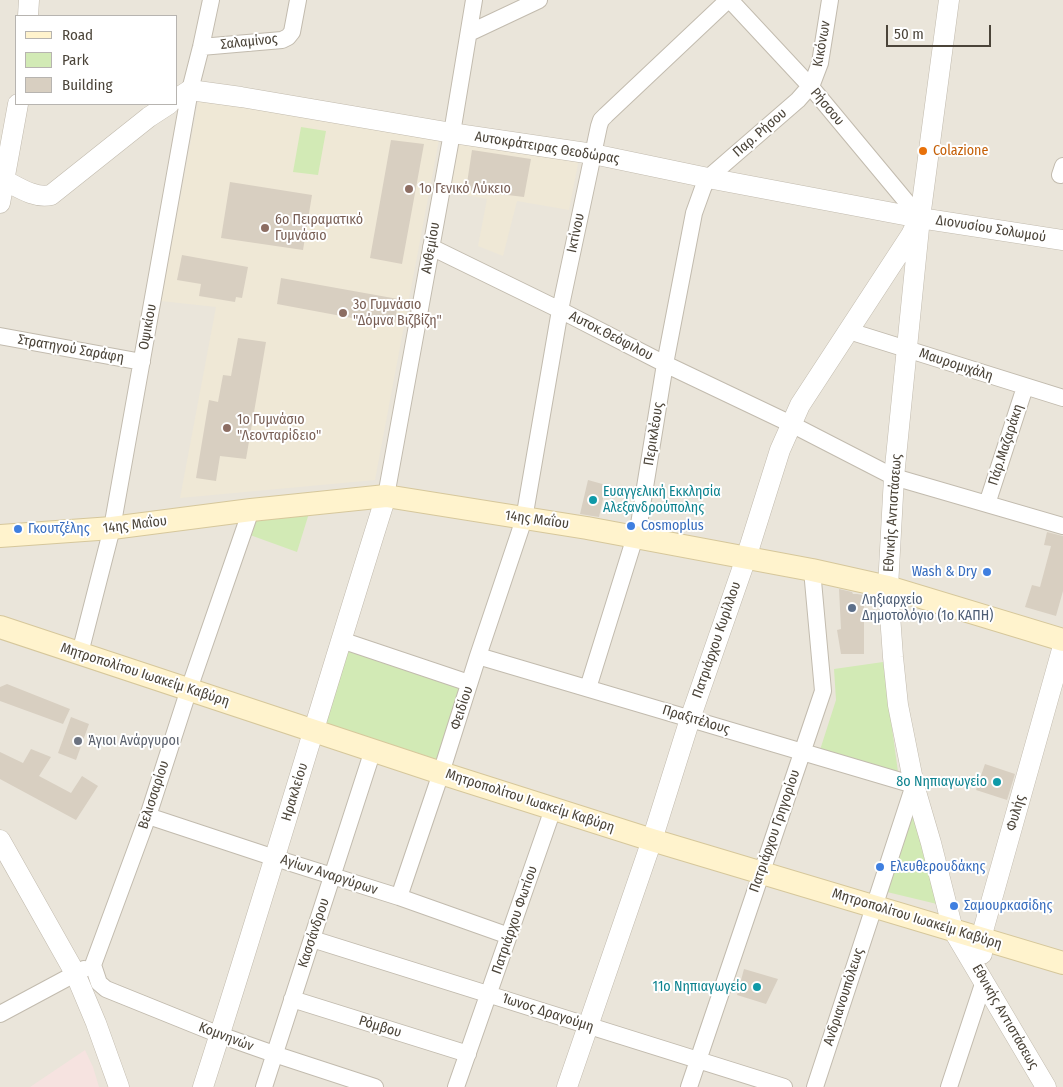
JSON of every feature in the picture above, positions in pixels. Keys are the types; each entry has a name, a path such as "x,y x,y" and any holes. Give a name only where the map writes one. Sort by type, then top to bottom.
{"main road":[{"name":"14ης Μαΐου","path":"0,536 112,528 251,510 386,496 588,528 812,570 888,587 1063,640"},
{"name":"Μητροπολίτου Ιωακείμ Καβύρη","path":"0,627 553,809 1063,963"}],"street":[{"path":"28,15 29,0"},
{"name":"Οψικίου","path":"80,653 112,528 142,362 183,94 201,47 211,0"},
{"name":"Σαλαμίνος","path":"201,47 282,40 292,32 298,0"},
{"path":"469,33 539,0"},
{"name":"Ρήσσου","path":"729,0 811,86 920,218"},
{"name":"Ικτίνου","path":"524,519 560,310 601,120 729,0"},
{"name":"Κικόνων","path":"811,86 820,63 830,0"},
{"name":"Εθνικής Αντιστάσεως","path":"948,0 920,218 894,477 888,587 893,657 898,704 914,785 953,930 1046,1087"},
{"name":"Ανθεμίου","path":"386,496 452,133 469,33 471,1"},
{"name":"Παρ. Ρήσου","path":"708,178 798,100 811,86"},
{"name":"Αυτοκράτειρας Θεοδώρας","path":"183,94 241,97 452,133 593,154 920,218"},
{"path":"0,203 2,180 18,105"},
{"path":"2,180 37,196 51,195 149,117 167,105"},
{"name":"Περικλέους","path":"588,688 640,518 665,364 694,213 702,188 708,178"},
{"name":"Διονυσίου Σολωμού","path":"920,218 1063,240"},
{"name":"Πατριάρχου Κυρίλλου","path":"567,1087 652,840 690,718 746,558 780,450 791,424 807,395 911,235 920,218"},
{"name":"Αυτοκ.Θεόφιλου","path":"431,247 665,364 791,424 894,477 1063,526"},
{"name":"Μαυρομιχάλη","path":"849,331 1063,398"},
{"name":"Στρατηγού Σαράφη","path":"0,336 142,362"},
{"name":"Πάρ.Μαζαράκη","path":"988,504 1026,387"},
{"name":"Ηρακλείου","path":"203,1087 386,496"},
{"name":"Βελισσαρίου","path":"81,967 148,816 188,689 251,510"},
{"name":"Φειδίου","path":"399,897 524,519"},
{"name":"Πατριάρχου Γρηγορίου","path":"689,1087 823,691 812,570"},
{"path":"341,640 470,683"},
{"name":"Φυλής","path":"984,981 981,938 1063,646"},
{"name":"Πραξιτέλους","path":"478,656 914,785"},
{"name":"Κασσάνδρου","path":"264,1087 373,750"},
{"name":"Ανδριανουπόλεως","path":"815,1087 914,785"},
{"name":"Πατριάρχου Φωτίου","path":"456,1087 553,809"},
{"name":"Αγίων Αναργύρων","path":"148,816 399,897 509,936"},
{"path":"0,840 81,967 96,1023 119,1087"},
{"name":"Ίωνος Δραγούμη","path":"312,939 784,1087"},
{"path":"0,1014 81,967"},
{"name":"Κομνηνών","path":"81,967 106,989 220,1035 375,1087"},
{"path":"949,1087 984,981"},
{"name":"Ρόμβου","path":"292,999 468,1054"}],"shaded area":[{"path":"0,0 1063,0 1063,1087 0,1087"},
{"path":"199,97 439,140 375,480 180,498 216,307 161,301"},
{"path":"459,140 579,159 569,210 517,201 503,256 478,246 487,199 449,192"},
{"path":"85,1050 99,1087 30,1087"}],"green space":[{"path":"301,127 326,131 318,175 293,172"},
{"path":"310,510 297,552 250,535 256,514"},
{"path":"344,647 462,689 439,760 322,723"},
{"path":"883,662 898,772 820,750 836,700 834,669"},
{"path":"914,805 937,904 887,892"}],"building":[{"path":"391,140 424,144 402,264 370,258"},
{"path":"472,150 531,159 524,197 466,190"},
{"path":"230,182 312,195 303,250 221,238"},
{"path":"182,255 248,267 242,298 236,297 235,302 199,296 201,284 177,280"},
{"path":"281,278 398,299 395,326 277,304"},
{"path":"238,338 266,342 246,459 220,456 216,481 196,478 209,400 218,402 223,375 231,376"},
{"name":"Ευαγγελική Εκκλησία Αλεξανδρούπολης","path":"588,480 606,485 599,517 580,514"},
{"path":"1047,532 1063,536 1063,591 1056,616 1025,607 1032,585 1040,587 1051,546 1044,545"},
{"name":"Ληξιαρχείο Δημοτολόγιο (1ο ΚΑΠΗ)","path":"839,589 852,592 853,594 864,595 864,654 841,654 837,630 841,629"},
{"path":"7,684 70,709 63,724 0,701 0,687"},
{"path":"71,717 89,724 76,760 58,753"},
{"path":"31,749 51,757 39,776 71,793 82,776 98,786 76,820 0,779 0,752 23,763"},
{"name":"8ο Νηπιαγωγείο","path":"985,764 1015,774 1007,800 976,790"},
{"name":"11ο Νηπιαγωγείο","path":"744,969 778,979 766,1004 737,995"}],"place":[{"name":"Colazione","path":"923,151"},
{"name":"1o Γενικό Λύκειο","path":"409,189"},
{"name":"6ο Πειραματικό Γυμνάσιο","path":"265,228"},
{"name":"3ο Γυμνάσιο \"Δόμνα Βιζβίζη\"","path":"343,313"},
{"name":"1ο Γυμνάσιο \"Λεονταρίδειο\"","path":"227,428"},
{"name":"Ευαγγελική Εκκλησία Αλεξανδρούπολης","path":"593,500"},
{"name":"Cosmoplus","path":"631,526"},
{"name":"Γκουτζέλης","path":"18,529"},
{"name":"Wash & Dry","path":"987,572"},
{"name":"Ληξιαρχείο Δημοτολόγιο (1ο ΚΑΠΗ)","path":"852,608"},
{"name":"Άγιοι Ανάργυροι","path":"78,741"},
{"name":"8ο Νηπιαγωγείο","path":"997,782"},
{"name":"Ελευθερουδάκης","path":"880,867"},
{"name":"Σαμουρκασίδης","path":"954,906"},
{"name":"11ο Νηπιαγωγείο","path":"757,987"}]}
